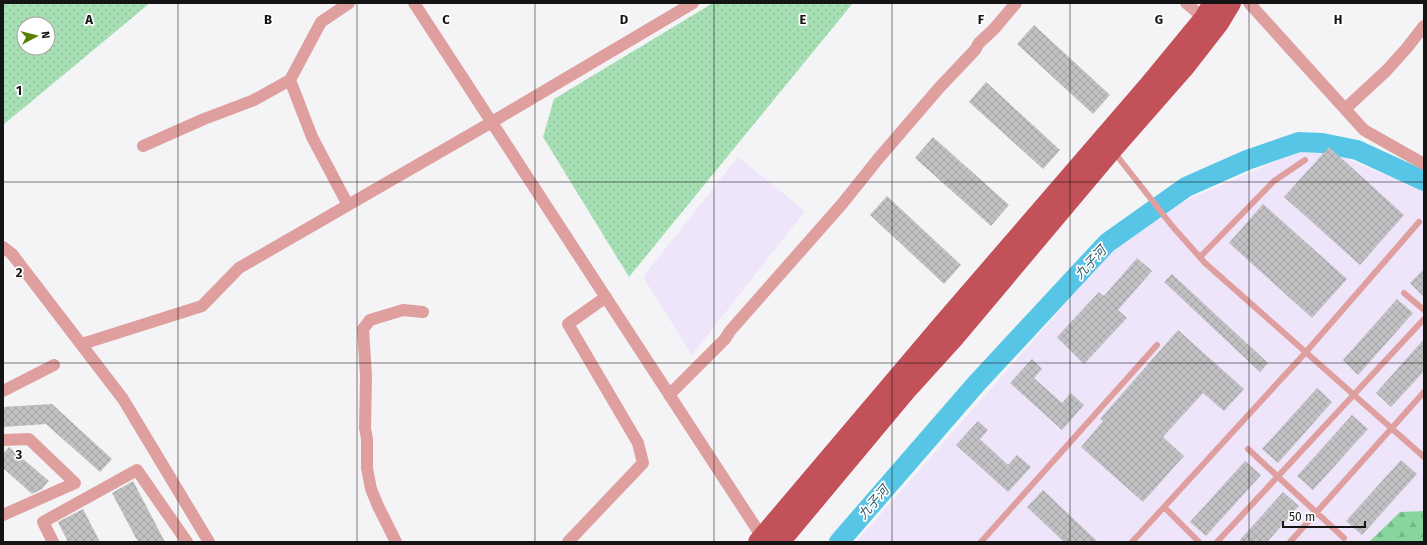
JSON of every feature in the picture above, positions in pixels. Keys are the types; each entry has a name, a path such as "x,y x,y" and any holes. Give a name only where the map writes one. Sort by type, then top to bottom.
{"main road":[{"path":"766,540 905,392 959,332 1112,150 1184,68 1219,23 1231,3"},
{"path":"766,540 941,326 1148,86 1208,10"}],"street":[{"path":"143,146 204,119 254,100 290,80 321,22 349,3"},
{"path":"414,3 669,395 766,540"},
{"path":"82,344 202,306 239,268 492,122 693,3"},
{"path":"669,395 725,339 730,331 842,204 878,159 939,88 1016,3"},
{"path":"1186,3 1208,10"},
{"path":"1249,3 1364,130 1424,164"},
{"path":"1345,108 1386,71 1424,26"},
{"path":"290,80 312,137 348,205"},
{"path":"3,247 12,254 123,399 208,542"},
{"path":"568,542 642,463 638,442 568,324 606,298"},
{"path":"396,542 371,489 367,468 367,439 365,428 366,376 363,329 370,320 404,310 423,312"},
{"path":"3,392 54,365"},
{"path":"3,440 29,440 75,483 3,515"},
{"path":"53,542 42,522 137,470 187,542"}],"lane":[{"path":"1112,150 1138,184 1200,257 1424,457"},
{"path":"1200,257 1274,181 1305,160"},
{"path":"1132,542 1306,352 1419,222"},
{"path":"1404,293 1424,310"},
{"path":"1217,542 1424,320"},
{"path":"981,542 1157,344"},
{"path":"1290,542 1424,392"},
{"path":"1248,449 1344,538"},
{"path":"1164,508 1199,542"}],"shaded area":[{"path":"1323,149 1424,191 1424,542 856,542 1111,252 1184,201 1295,153"},
{"path":"738,157 805,211 692,355 643,277"}],"green space":[{"path":"3,3 150,3 3,125"},
{"path":"713,3 853,3 629,277 543,137 554,99"},
{"path":"1424,511 1424,542 1369,542 1400,512"}],"building":[{"path":"1034,25 1110,95 1093,114 1017,44"},
{"path":"986,82 1060,150 1043,169 969,102"},
{"path":"933,137 1009,205 991,226 915,158"},
{"path":"1329,147 1404,215 1360,265 1284,197"},
{"path":"887,196 961,265 944,284 870,215"},
{"path":"1263,204 1347,279 1312,318 1229,243"},
{"path":"1137,258 1152,271 1118,310 1127,318 1084,364 1057,337 1099,292 1104,296"},
{"path":"1424,269 1424,297 1410,283"},
{"path":"1172,274 1268,363 1260,372 1164,282"},
{"path":"1397,299 1413,313 1358,375 1343,360"},
{"path":"1178,330 1244,389 1224,411 1203,393 1163,437 1184,456 1143,502 1081,447 1103,421 1100,419"},
{"path":"1424,339 1424,371 1391,407 1376,393"},
{"path":"1032,359 1042,369 1034,378 1062,403 1071,393 1084,405 1062,430 1010,383"},
{"path":"1317,388 1332,402 1278,463 1262,449"},
{"path":"52,404 112,459 100,472 46,424 3,427 3,407"},
{"path":"1352,415 1368,429 1313,490 1297,476"},
{"path":"978,421 988,430 980,439 1008,465 1017,455 1031,467 1008,492 956,445"},
{"path":"9,447 49,481 42,489 32,494 3,468 3,454"},
{"path":"1401,460 1417,474 1362,535 1346,521"},
{"path":"1245,461 1261,475 1206,536 1190,522"},
{"path":"133,481 165,542 138,542 112,493"},
{"path":"1043,490 1098,542 1064,542 1027,507"},
{"path":"1283,492 1299,506 1267,542 1238,542"},
{"path":"83,509 100,542 68,542 58,522"}],"waterway":[{"name":"九子河","path":"839,542 976,384 1107,243 1186,187 1247,160 1299,142 1322,143 1357,150 1424,181"}]}
